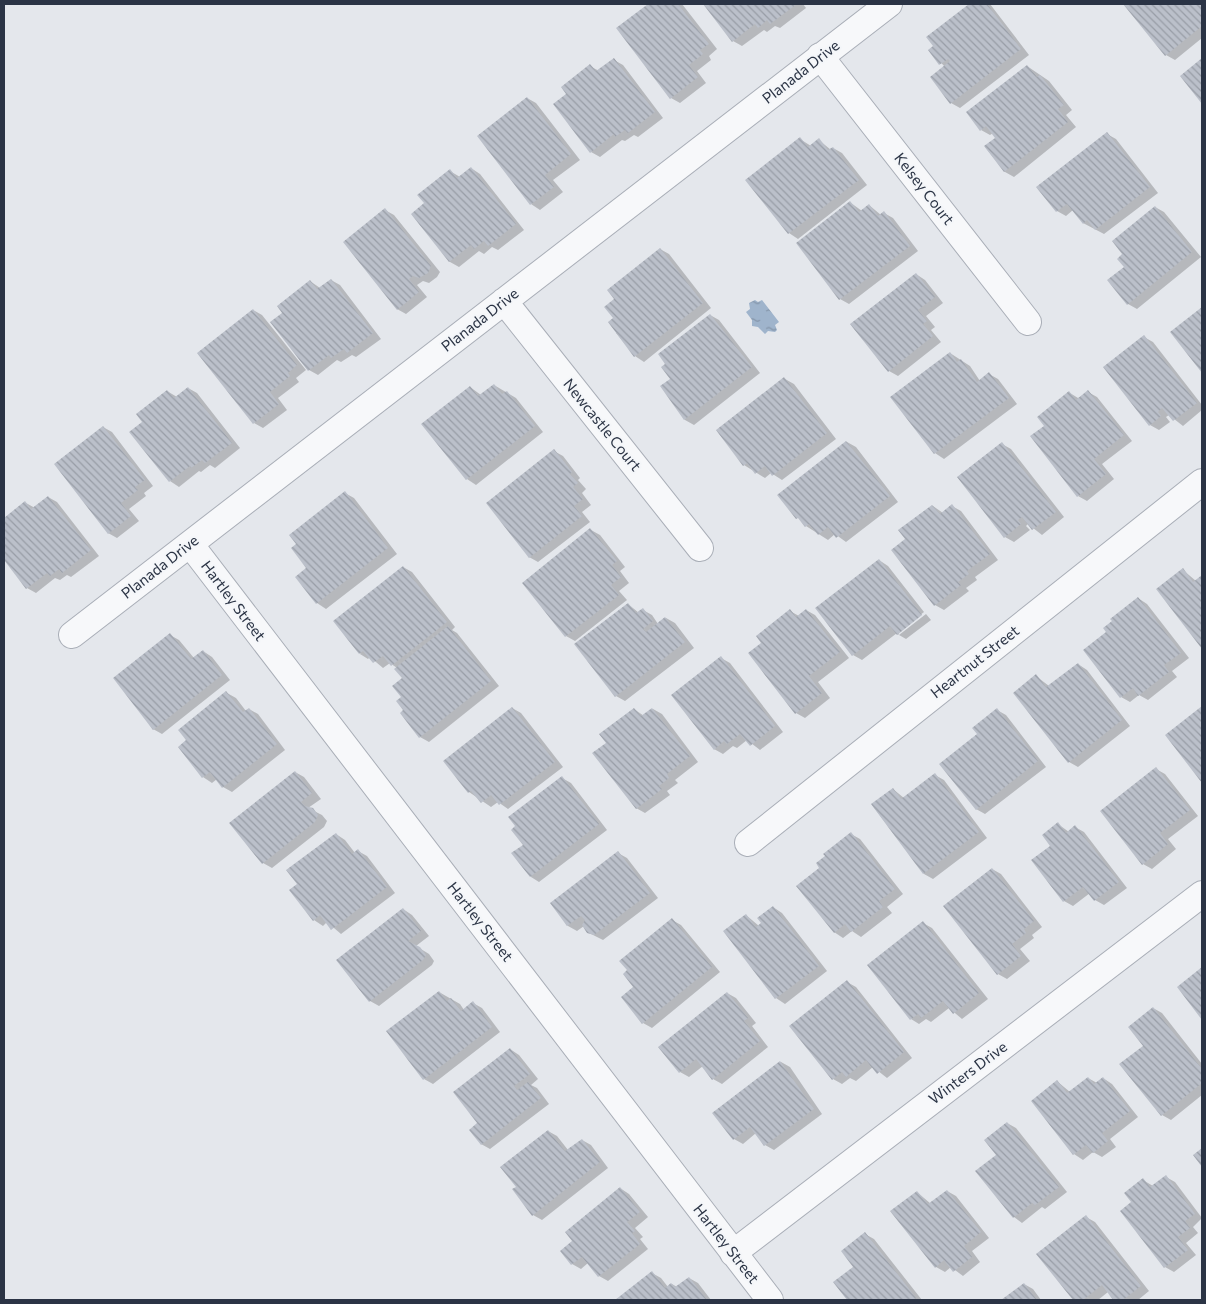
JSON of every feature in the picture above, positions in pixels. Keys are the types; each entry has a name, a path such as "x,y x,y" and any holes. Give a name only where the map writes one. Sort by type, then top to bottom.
{"street":[{"name":"Planada Drive","path":"72,635 889,4"},
{"name":"Kelsey Court","path":"820,56 1028,322"},
{"name":"Newcastle Court","path":"504,301 700,548"},
{"name":"Heartnut Street","path":"748,843 1202,482"},
{"name":"Hartley Street","path":"190,544 770,1300"},
{"name":"Winters Drive","path":"733,1252 1202,894"}],"water":[{"path":"755,300 758,302 762,300 779,322 775,325 777,330 775,332 768,331 765,334 758,327 752,326 752,320 746,312 750,309 749,303"}],"building":[{"path":"648,4 678,4 709,44 700,50 703,54 689,65 698,77 670,99 616,28"},
{"path":"703,4 797,4 770,24 767,20 758,28 755,24 732,42"},
{"path":"969,4 987,4 1021,49 950,104 930,77 950,61 948,59 939,65 928,50 933,46 926,37"},
{"path":"1123,4 1202,4 1202,26 1165,56"},
{"path":"614,58 655,112 628,133 625,130 615,137 614,134 590,153 553,104 566,94 561,87 590,64 596,71"},
{"path":"1202,58 1202,104 1180,76"},
{"path":"1027,65 1037,77 1040,75 1064,105 1058,109 1068,122 1004,172 984,146 995,138 986,126 980,131 966,112"},
{"path":"527,97 571,154 545,175 554,187 530,205 477,136"},
{"path":"1107,132 1150,187 1095,230 1087,220 1083,224 1067,204 1056,212 1036,187"},
{"path":"800,137 808,147 819,138 828,150 833,147 859,180 788,234 745,180"},
{"path":"471,167 516,224 488,246 484,241 474,249 471,245 449,262 411,214 424,203 417,195 450,169 457,178"},
{"path":"850,201 859,212 869,204 878,216 884,211 910,246 839,300 796,243"},
{"path":"1155,206 1192,252 1127,305 1107,280 1124,267 1117,259 1122,254 1112,241"},
{"path":"385,208 431,266 428,273 419,278 413,276 409,279 419,292 397,310 343,242"},
{"path":"660,248 703,303 634,357 608,322 613,318 604,307 614,299 607,290"},
{"path":"916,273 935,297 918,310 927,321 923,324 933,336 888,372 850,324"},
{"path":"331,279 373,333 347,353 344,349 331,358 329,355 308,371 270,322 282,313 277,306 310,280 317,289"},
{"path":"1202,307 1202,373 1170,332"},
{"path":"253,309 297,365 288,373 290,376 270,392 279,404 253,424 197,353"},
{"path":"710,314 752,367 684,420 660,386 670,379 661,367 665,364 658,354"},
{"path":"1144,335 1197,403 1173,421 1162,408 1158,412 1161,416 1149,426 1103,367"},
{"path":"950,352 957,362 961,359 977,382 989,372 1009,398 934,454 890,397"},
{"path":"784,377 827,433 772,476 765,466 755,474 747,463 743,466 716,430"},
{"path":"494,384 502,394 507,391 535,426 466,480 421,424 470,386 478,396"},
{"path":"188,387 232,443 205,463 202,460 191,468 190,466 169,482 129,432 142,422 136,414 167,390 174,398"},
{"path":"1088,390 1124,435 1094,459 1106,474 1077,497 1030,436 1044,426 1037,417 1069,391 1076,400"},
{"path":"103,426 145,480 135,487 138,490 121,503 131,516 108,534 54,464"},
{"path":"846,441 890,496 836,538 828,527 818,535 809,524 805,527 798,518 796,519 777,495"},
{"path":"1002,442 1056,512 1032,530 1022,517 1018,520 1021,524 1004,538 957,477"},
{"path":"554,449 578,483 573,487 583,499 574,506 582,516 529,558 486,503"},
{"path":"345,491 388,548 316,604 295,577 306,568 291,548 296,544 289,535"},
{"path":"48,496 91,550 62,573 59,569 50,576 47,573 26,589 4,560 4,518 25,501 31,509"},
{"path":"952,504 990,554 967,571 969,574 958,582 961,585 934,606 891,550 905,539 898,530 932,505 940,514"},
{"path":"590,528 617,561 612,565 621,577 611,585 619,595 565,637 522,583"},
{"path":"879,559 922,615 897,635 890,626 852,656 815,608"},
{"path":"403,566 447,622 391,666 383,656 373,663 363,651 359,654 333,621"},
{"path":"1183,568 1193,582 1202,575 1202,649 1156,589"},
{"path":"1138,597 1181,653 1164,665 1169,672 1138,696 1133,688 1120,698 1083,650 1106,632 1103,628 1112,621 1110,619"},
{"path":"628,603 636,613 643,608 653,621 643,629 646,632 665,617 685,642 615,697 574,644"},
{"path":"790,609 796,617 806,609 840,652 809,676 822,693 795,714 748,653 761,643 756,636"},
{"path":"448,626 491,681 419,738 400,713 403,710 396,701 401,697 392,686 402,678 394,669"},
{"path":"170,633 191,659 203,650 222,675 153,730 113,678"},
{"path":"721,656 775,726 750,746 740,734 727,744 724,741 714,750 671,695"},
{"path":"1078,663 1122,720 1068,763 1013,693 1036,674 1046,687"},
{"path":"226,691 243,712 249,708 277,744 222,788 210,772 202,778 178,747 186,740 178,730"},
{"path":"1202,706 1202,783 1165,735"},
{"path":"512,707 555,762 499,805 491,795 481,803 471,791 468,793 443,761"},
{"path":"634,708 641,716 652,708 690,756 667,774 669,778 659,786 662,789 636,809 592,753 606,743 599,734"},
{"path":"997,708 1038,761 976,810 939,764 977,734 972,728"},
{"path":"1156,767 1190,810 1160,833 1168,844 1142,865 1100,811"},
{"path":"295,771 312,793 301,802 305,806 313,808 318,815 315,822 262,864 229,823"},
{"path":"935,773 979,832 923,874 871,804 893,788 901,799"},
{"path":"562,776 599,824 530,877 511,853 523,845 511,830 515,826 508,817"},
{"path":"1058,822 1066,833 1075,825 1119,882 1094,901 1083,887 1063,902 1031,860 1050,846 1042,835"},
{"path":"851,832 895,889 879,901 883,907 851,932 845,924 834,933 796,886 819,868 816,863 825,856 823,854"},
{"path":"336,833 352,854 358,849 387,887 331,930 320,915 313,921 289,890 297,884 286,870"},
{"path":"618,851 650,893 594,935 587,933 582,925 585,920 581,916 567,926 550,903"},
{"path":"992,868 1034,921 1024,929 1026,933 1012,944 1021,956 997,975 943,906"},
{"path":"773,906 819,966 775,999 723,931 746,914 756,927 761,923 757,918"},
{"path":"403,908 421,931 408,941 420,947 426,955 423,960 369,1002 336,960"},
{"path":"672,918 712,967 642,1024 621,997 633,987 623,974 627,970 619,961"},
{"path":"923,921 979,993 953,1014 943,1001 921,1018 918,1014 910,1020 867,965"},
{"path":"1202,967 1202,1020 1177,987"},
{"path":"847,980 904,1052 877,1074 866,1060 846,1077 842,1072 832,1080 789,1026"},
{"path":"439,991 447,1001 451,998 461,1011 473,1001 492,1027 423,1080 386,1031"},
{"path":"727,992 748,1018 744,1021 760,1041 712,1080 696,1059 679,1073 658,1047"},
{"path":"1153,1007 1202,1069 1202,1083 1161,1116 1119,1064 1143,1046 1128,1027"},
{"path":"510,1048 530,1074 514,1086 517,1090 528,1082 541,1098 481,1145 469,1130 477,1123 453,1092"},
{"path":"780,1061 814,1109 764,1146 750,1127 733,1140 712,1113"},
{"path":"1088,1077 1094,1084 1103,1077 1130,1111 1102,1133 1108,1141 1093,1153 1086,1145 1073,1155 1031,1101 1057,1080 1067,1093"},
{"path":"1007,1122 1059,1187 1035,1205 1032,1203 1013,1218 975,1171 996,1155 984,1140"},
{"path":"548,1130 565,1151 582,1139 600,1162 532,1216 512,1189 516,1187 500,1167"},
{"path":"1202,1148 1202,1167 1193,1155"},
{"path":"1166,1175 1195,1214 1185,1221 1190,1228 1178,1237 1188,1250 1164,1268 1120,1211 1131,1202 1124,1193 1143,1178 1150,1187"},
{"path":"620,1187 640,1212 627,1222 635,1231 632,1233 640,1244 598,1277 582,1257 571,1265 560,1251 572,1241 565,1232"},
{"path":"947,1190 981,1232 964,1246 972,1257 953,1272 944,1260 935,1268 890,1211 917,1191 928,1204"},
{"path":"1086,1215 1141,1286 1123,1300 1113,1300 1102,1285 1083,1300 1073,1300 1036,1254"},
{"path":"865,1232 916,1298 914,1300 847,1300 833,1282 853,1267 841,1251"},
{"path":"652,1271 665,1288 671,1283 675,1287 689,1277 707,1300 615,1300"},
{"path":"1024,1283 1037,1300 1001,1300"}]}
